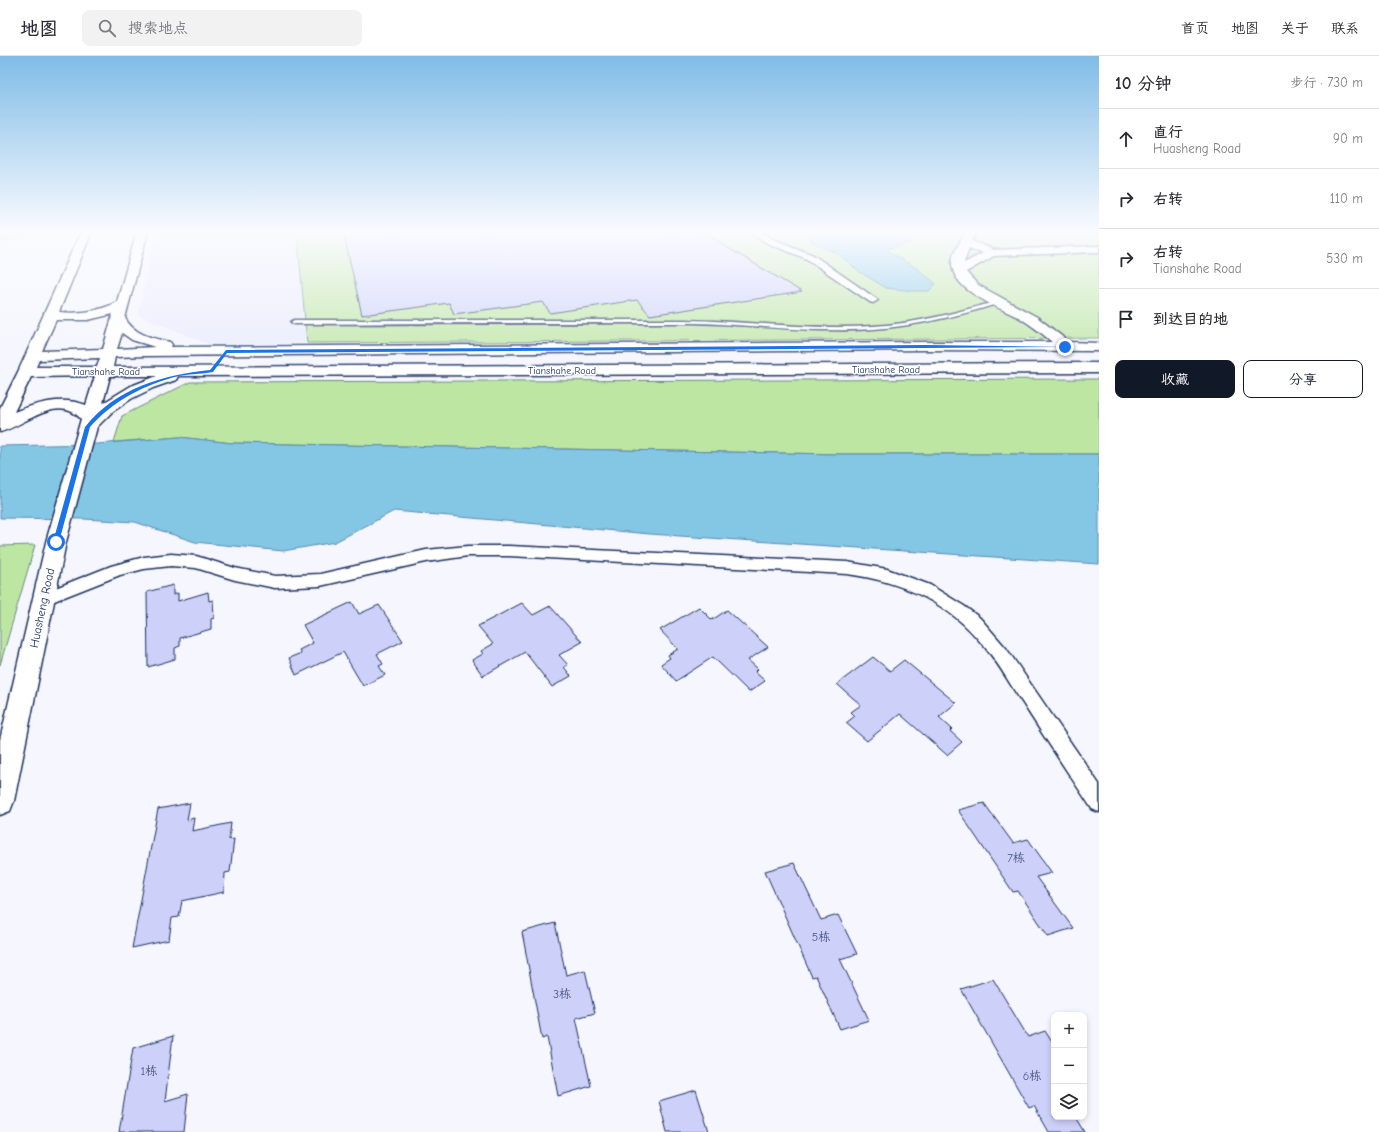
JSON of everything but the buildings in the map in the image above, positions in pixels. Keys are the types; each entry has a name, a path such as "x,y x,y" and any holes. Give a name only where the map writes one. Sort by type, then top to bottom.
{"main road":[{"path":"0,424 26,372 65,281"},
{"name":"Huasheng Road","path":"0,801 56,542 128,281"},
{"path":"966,281 976,290 1026,316 1050,332 1065,347"},
{"path":"51,315 74,317 92,315 109,310 120,310 125,328 140,338 162,344 220,352 211,371 179,375 132,391 106,407 87,427"},
{"name":"Tianshahe Road","path":"33,356 108,353 925,346 1099,347"},
{"name":"Tianshahe Road","path":"26,372 103,370 211,371 1099,368"},
{"path":"0,427 10,420 27,412 44,407 62,405 76,406 86,411 90,418 87,427"}],"street":[{"path":"845,281 873,300"},
{"path":"44,599 116,570 144,563 171,560 196,562 247,578 275,582 320,580 426,556 488,551 869,570 898,577 931,592 947,602 976,625 999,653 1099,802"}],"lane":[{"path":"294,322 709,322 831,329 864,328 928,322 963,314 998,302"}],"shaded area":[{"path":"146,281 301,281 307,343 210,345 138,315"}],"green space":[{"path":"301,281 1099,281 1099,338 307,343"},
{"path":"1099,379 1099,454 835,454 232,443 179,437 114,442 122,416 190,382"},
{"path":"35,545 0,665 0,546"}],"water":[{"path":"875,281 933,281 936,284 929,291 886,288"},
{"path":"179,437 232,443 835,454 1099,454 1099,564 650,534 394,511 335,542 283,551 195,542 135,522 84,519 0,518 0,446 97,444"}],"route":[{"path":"56,542 87,427 106,407 132,391 163,379 196,372 211,371 226,352 925,346 1065,347"}]}
